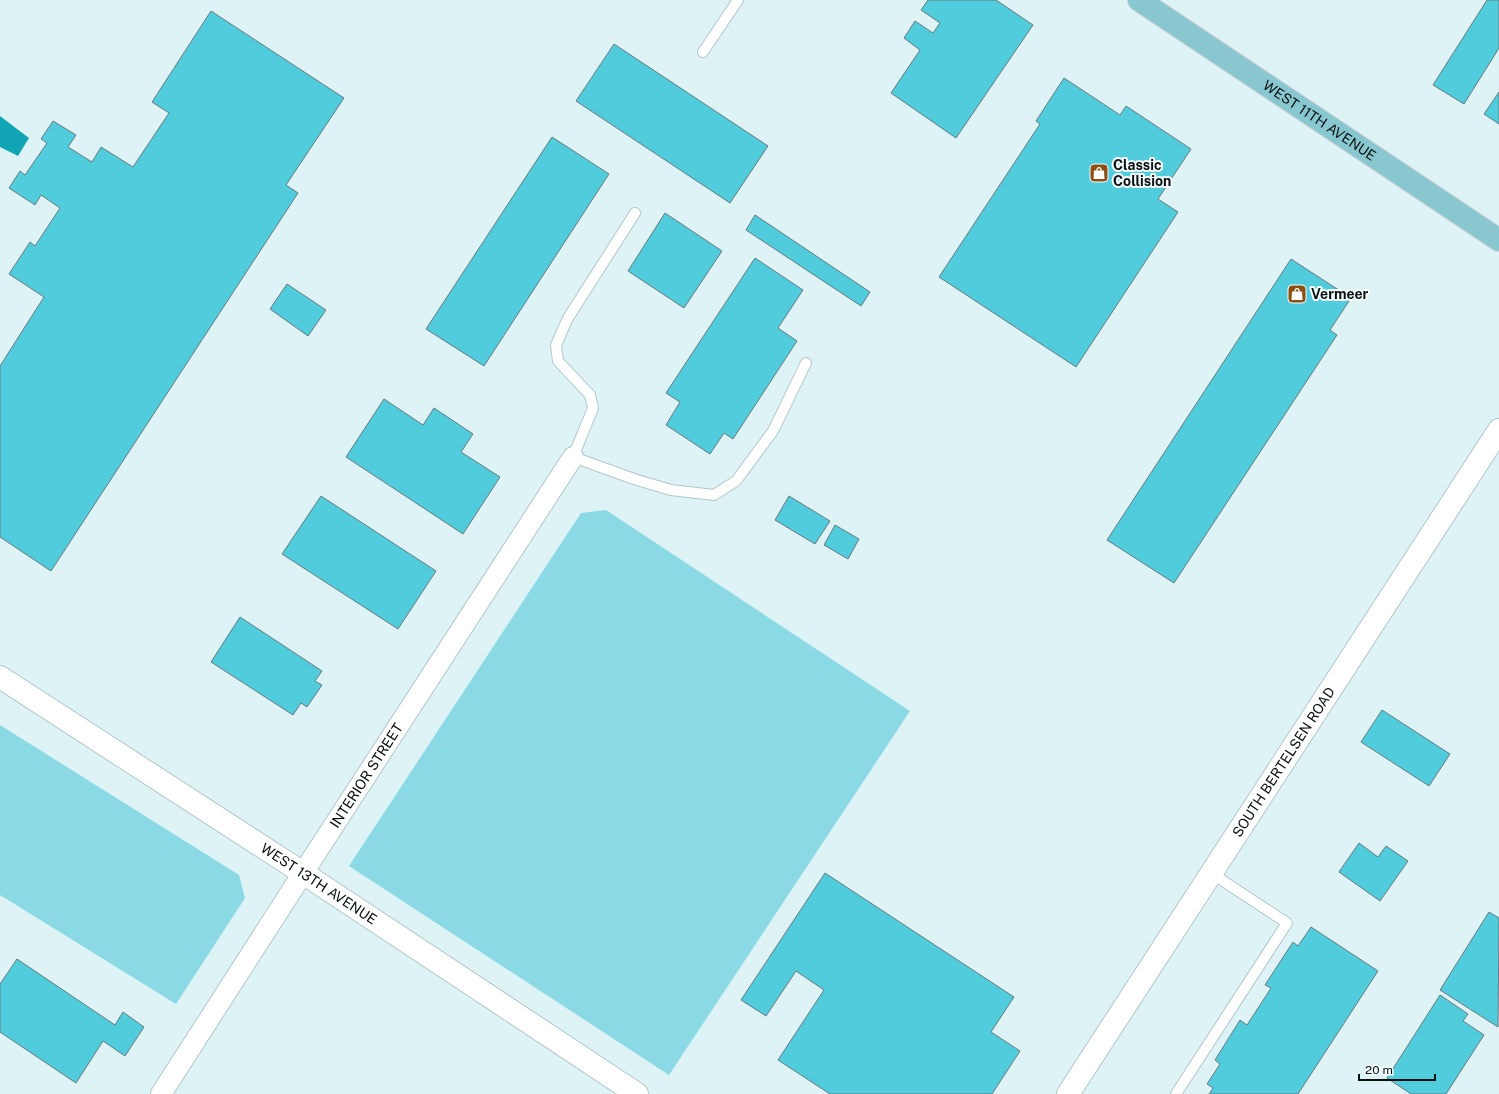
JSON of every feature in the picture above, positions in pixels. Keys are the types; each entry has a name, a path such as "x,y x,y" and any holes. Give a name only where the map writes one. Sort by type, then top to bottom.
{"main road":[{"name":"WEST 11TH AVENUE","path":"1139,0 1499,240"},
{"name":"SOUTH BERTELSEN ROAD","path":"1068,1094 1499,430"},
{"name":"WEST 13TH AVENUE","path":"0,676 303,873 637,1094"}],"street":[{"name":"INTERIOR STREET","path":"161,1094 573,457"}],"lane":[{"path":"703,52 738,0"},
{"path":"635,213 568,318 556,345 558,362 590,395 593,408 573,457 634,479 671,490 714,495 736,481 774,431 806,363"},
{"path":"1176,1094 1288,923 1211,873"}],"shaded area":[{"path":"0,116 29,138 18,156 0,147"},
{"path":"606,510 910,711 669,1075 349,866 581,513"},
{"path":"0,725 239,875 245,898 176,1004 0,895"}],"building":[{"path":"928,0 996,0 1033,25 956,138 891,93 920,50 904,38 915,21 933,33 940,23 921,10"},
{"path":"1487,0 1499,0 1499,48 1464,104 1433,85"},
{"path":"211,11 344,98 286,185 298,193 51,571 0,537 0,366 44,297 9,274 30,242 35,246 60,208 41,195 35,205 9,188 20,171 25,175 47,143 41,139 53,121 76,135 68,147 92,162 101,147 133,167 169,113 152,102"},
{"path":"614,44 768,146 730,203 576,101"},
{"path":"1064,78 1120,115 1126,106 1191,149 1158,199 1178,212 1076,367 939,277 1040,124 1036,121"},
{"path":"1499,92 1499,124 1484,114"},
{"path":"552,137 609,174 484,366 426,329"},
{"path":"665,213 722,251 684,308 628,271"},
{"path":"755,215 870,292 861,306 746,230"},
{"path":"755,258 803,290 778,328 797,341 733,439 724,433 710,454 666,425 680,402 666,393"},
{"path":"1291,259 1351,298 1330,330 1337,335 1174,583 1107,540"},
{"path":"287,284 326,310 308,336 270,309"},
{"path":"384,399 423,425 434,408 473,434 461,452 500,477 463,534 346,457"},
{"path":"321,496 436,571 398,629 282,554"},
{"path":"789,496 830,521 815,544 775,520"},
{"path":"835,525 859,539 848,559 824,545"},
{"path":"240,617 322,671 315,681 322,685 307,707 301,703 293,715 211,662"},
{"path":"1382,710 1450,754 1429,786 1361,742"},
{"path":"1359,843 1378,857 1386,846 1408,861 1380,901 1339,872"},
{"path":"825,873 1014,997 991,1032 1020,1051 992,1094 830,1094 778,1060 824,990 796,971 766,1016 741,1000"},
{"path":"1489,912 1499,918 1498,1027 1440,990"},
{"path":"1311,927 1378,971 1298,1094 1209,1094 1213,1088 1207,1084 1220,1064 1215,1060 1240,1020 1247,1025 1271,988 1265,985 1293,942 1298,946"},
{"path":"17,959 115,1025 123,1012 144,1027 125,1056 103,1041 76,1083 0,1032 0,984"},
{"path":"1440,995 1468,1014 1463,1021 1484,1035 1446,1094 1411,1094 1387,1078"}],"place":[{"name":"Classic Collision","path":"1099,173"},
{"name":"Vermeer","path":"1297,294"}]}
